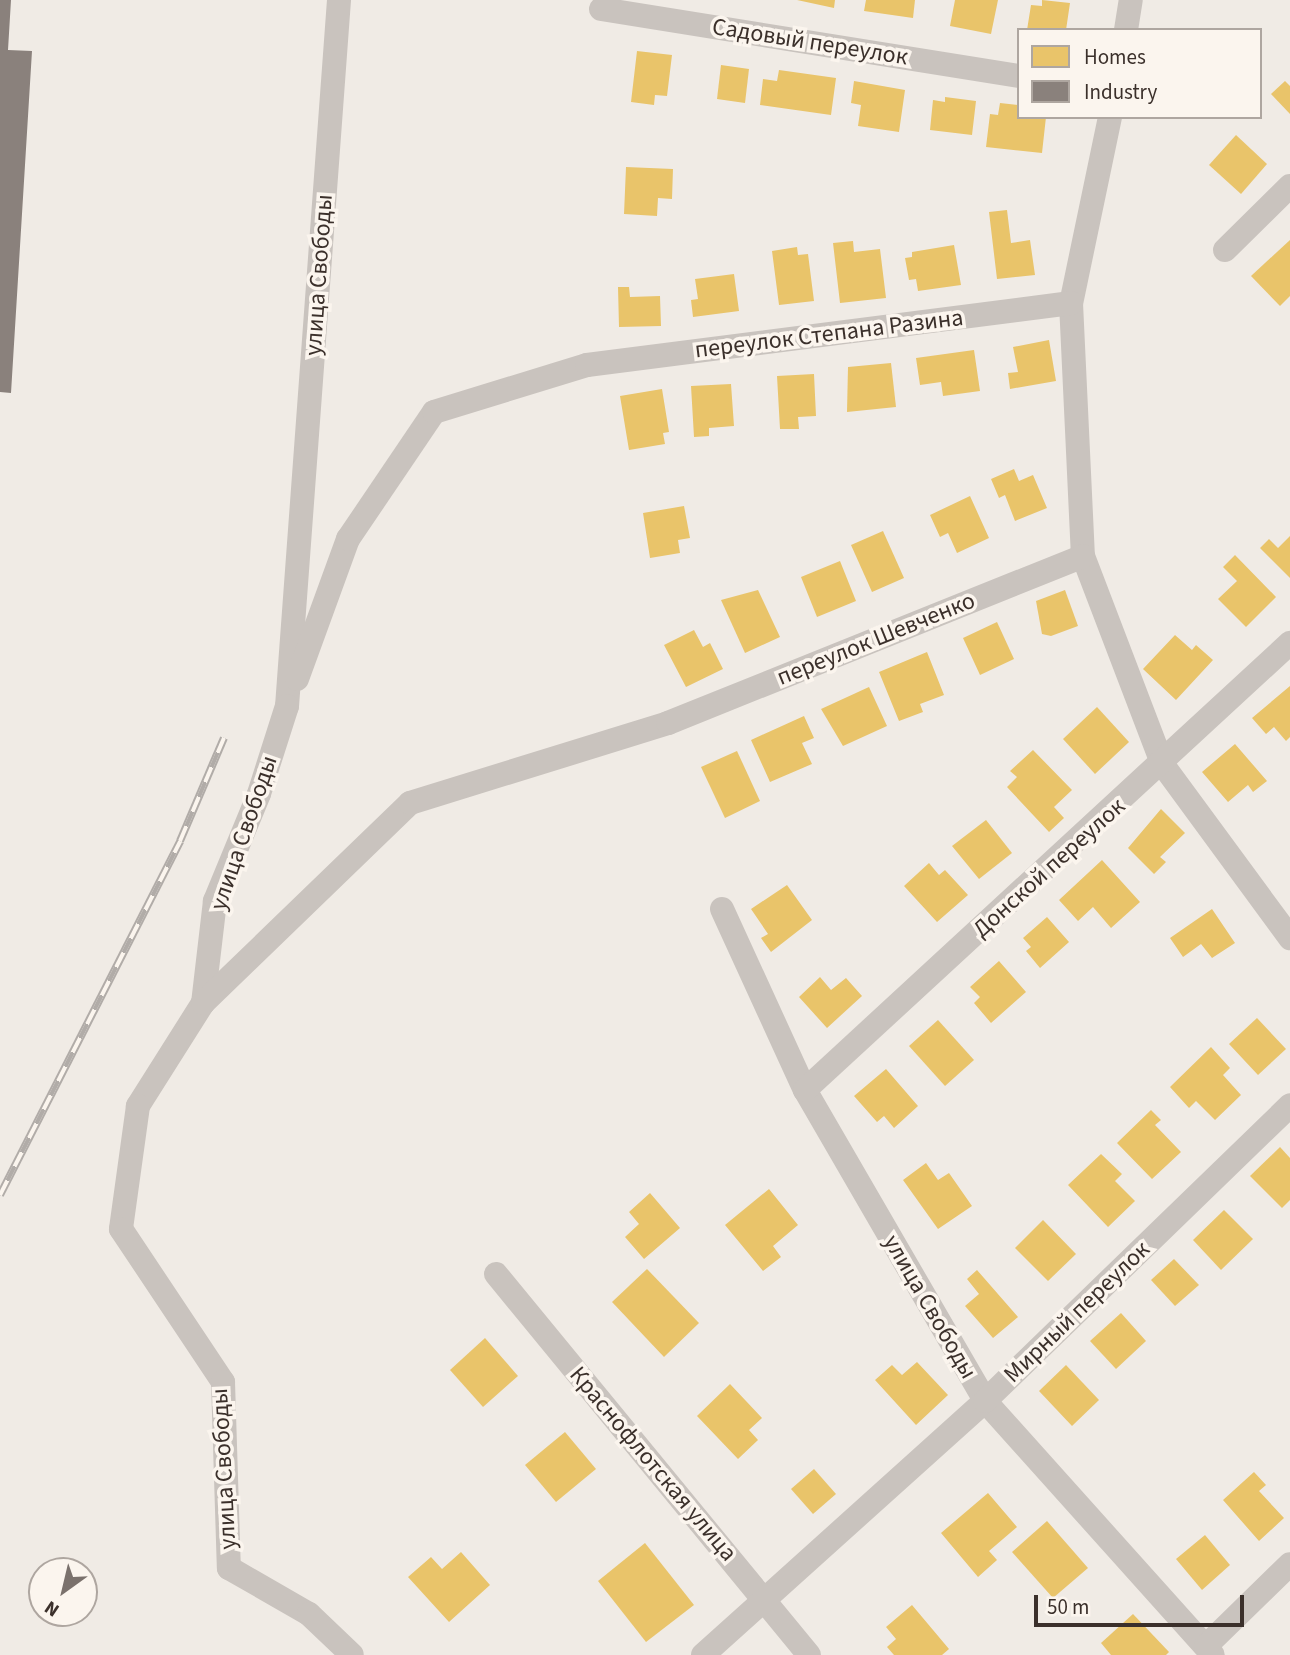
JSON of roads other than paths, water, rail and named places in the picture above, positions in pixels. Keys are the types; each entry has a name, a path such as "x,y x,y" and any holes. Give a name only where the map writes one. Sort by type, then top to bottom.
{"street":[{"name":"улица Свободы","path":"339,0 287,706 259,794 215,901 203,1003 138,1105 121,1229 223,1382 229,1568 309,1614 352,1655"},
{"path":"1126,28 1131,0"},
{"name":"Садовый переулок","path":"601,9 1017,76"},
{"path":"1110,119 1072,303 1083,556 1163,765 1290,938"},
{"path":"1224,250 1290,186"},
{"name":"переулок Степана Разина","path":"287,706 348,540 434,412 587,365 1072,303"},
{"name":"переулок Шевченко","path":"203,1003 410,803 668,723 1083,556"},
{"name":"Донской переулок","path":"805,1090 1163,765 1290,643"},
{"name":"улица Свободы","path":"722,909 805,1090 985,1401 1209,1651"},
{"name":"Мирный переулок","path":"703,1655 985,1401 1290,1105"},
{"name":"Краснофлотская улица","path":"496,1274 809,1655"},
{"path":"1209,1651 1290,1564"}],"railway":[{"path":"0,1195 180,841 224,738"}]}
